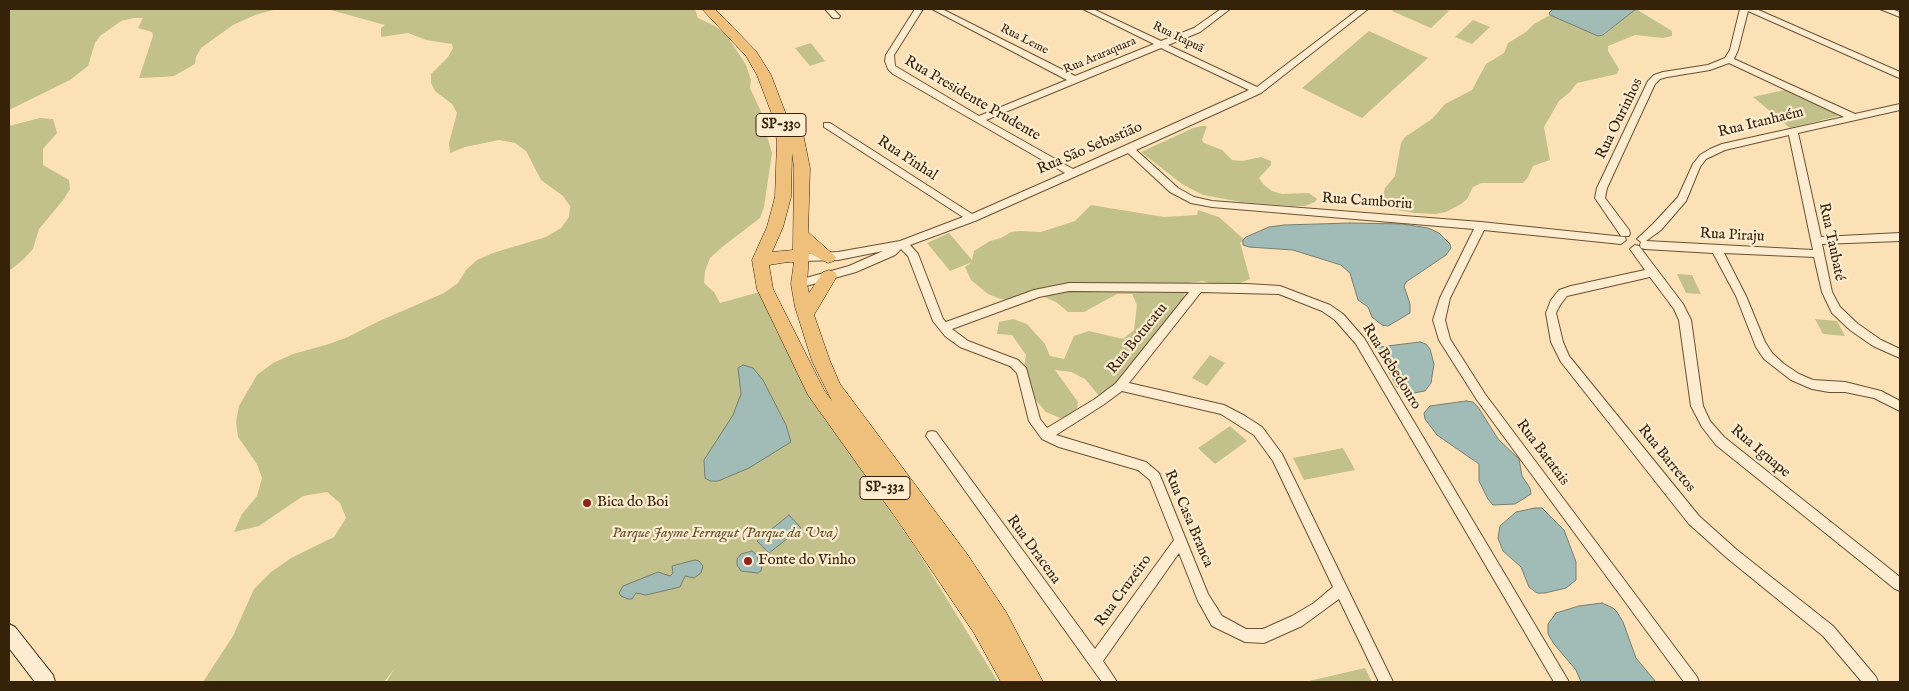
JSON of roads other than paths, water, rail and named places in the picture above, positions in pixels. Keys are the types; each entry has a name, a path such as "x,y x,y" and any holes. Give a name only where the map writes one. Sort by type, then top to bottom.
{"main road":[{"name":"SP-330","path":"708,9 751,54 764,75 780,117 784,142 783,197 775,226 760,260"},
{"name":"SP-330","path":"720,9 765,58 792,115 802,168 800,233 802,257"},
{"path":"800,233 824,257"},
{"path":"788,256 802,257 799,284 786,290 765,289 760,260 788,256"},
{"path":"806,314 826,277"},
{"name":"SP-332","path":"799,284 806,314 821,361 833,388 960,561 999,620 1032,682"},
{"name":"SP-332","path":"765,289 817,395 905,515 976,618 1013,682"},
{"path":"9,633 46,682"}],"street":[{"path":"829,9 836,16"},
{"name":"Rua Presidente Prudente","path":"919,9 890,55 888,61 891,67 896,72 1072,172"},
{"name":"Rua Leme","path":"936,9 1075,80"},
{"name":"Rua Itapuã","path":"1087,9 1258,91"},
{"name":"Rua Araraquara","path":"979,119 1197,30 1226,9"},
{"name":"Rua São Sebastião","path":"802,257 824,257 900,245 971,218 1072,172 1129,149 1258,91 1364,9"},
{"path":"1744,9 1734,50 1729,60 1854,117"},
{"path":"1750,9 1900,75"},
{"path":"1884,9 1900,15"},
{"name":"Rua Ourinhos","path":"1623,237 1600,198 1602,188 1651,83 1666,74 1710,67 1729,60"},
{"name":"Rua Itanhaém","path":"1641,245 1682,199 1689,179 1703,157 1722,148 1900,106"},
{"name":"Rua Pinhal","path":"827,125 971,218"},
{"name":"Rua Taubaté","path":"1793,131 1827,292 1836,310 1854,327 1877,344 1900,354"},
{"name":"Rua Camboriu","path":"1129,149 1174,190 1191,200 1205,203 1343,216 1623,237"},
{"name":"Rua Batatais","path":"1481,226 1445,298 1439,320 1440,330 1480,397 1692,682"},
{"name":"Rua Piraju","path":"1623,237 1634,234 1641,245 1800,254 1818,253"},
{"path":"1816,241 1900,237"},
{"path":"799,284 826,277 882,256 900,245 913,254 934,310 944,327 964,344 1019,367 1022,371 1035,422 1046,434"},
{"name":"Rua Iguape","path":"1641,245 1654,272 1685,320 1697,406 1706,424 1720,441 1900,585"},
{"path":"1717,250 1741,296 1760,344 1768,356 1780,367 1812,384 1845,387 1877,394 1900,406"},
{"path":"824,257 826,277"},
{"name":"Rua Barretos","path":"1654,272 1575,289 1564,294 1554,303 1551,313 1557,342 1565,359 1694,520 1732,554 1828,631 1871,682"},
{"name":"Rua Bebedouro","path":"944,327 1038,293 1069,287 1247,288 1280,290 1310,300 1326,308 1339,317 1360,341 1562,682"},
{"name":"Rua Botucatu","path":"1046,434 1099,402 1120,386 1198,288"},
{"path":"1120,386 1224,410 1242,419 1258,431 1273,449 1386,682"},
{"name":"Rua Casa Branca","path":"1046,434 1059,442 1142,466 1155,476 1203,597 1217,621 1245,635 1264,636 1278,631 1319,607 1340,590"},
{"name":"Rua Dracena","path":"932,436 1110,682"},
{"name":"Rua Cruzeiro","path":"1094,662 1181,540"}],"water":[{"path":"1553,9 1636,9 1603,35 1598,36 1550,15 1549,13"},
{"path":"1350,223 1402,224 1428,228 1439,233 1450,244 1451,248 1446,255 1406,282 1404,286 1410,304 1410,313 1388,326 1382,325 1372,317 1368,307 1358,300 1350,273 1341,265 1293,250 1243,245 1243,240 1246,237 1269,227"},
{"path":"1420,342 1426,344 1430,349 1434,364 1431,383 1425,391 1408,394 1397,387 1378,351 1379,347"},
{"path":"743,365 753,368 763,380 786,425 791,442 749,468 718,481 710,481 705,478 704,460 733,415 741,394 738,368"},
{"path":"1466,401 1473,402 1478,407 1498,439 1519,459 1522,476 1530,488 1531,494 1515,504 1493,505 1479,481 1479,464 1437,435 1425,419 1424,413 1430,406"},
{"path":"1542,508 1564,530 1576,562 1576,580 1566,588 1537,593 1529,587 1521,567 1503,551 1498,538 1500,526 1516,512"},
{"path":"789,515 801,528 769,553 757,541"},
{"name":"Fonte do Vinho","path":"752,551 757,555 762,566 761,571 758,573 741,571 737,565 737,559 741,554"},
{"path":"695,560 699,561 703,566 701,573 694,578 685,576 680,587 646,595 636,593 632,599 621,596 619,593 623,586 658,572 670,576 673,573 672,566"},
{"path":"1602,603 1617,612 1623,622 1636,658 1656,682 1581,682 1576,670 1554,644 1548,634 1548,624 1556,613 1579,606"}],"place":[{"name":"Bica do Boi","path":"587,503"},
{"name":"Fonte do Vinho","path":"748,561"}],"park label":[{"name":"Parque Jayme Ferragut (Parque da Uva)","path":"725,534"}]}
